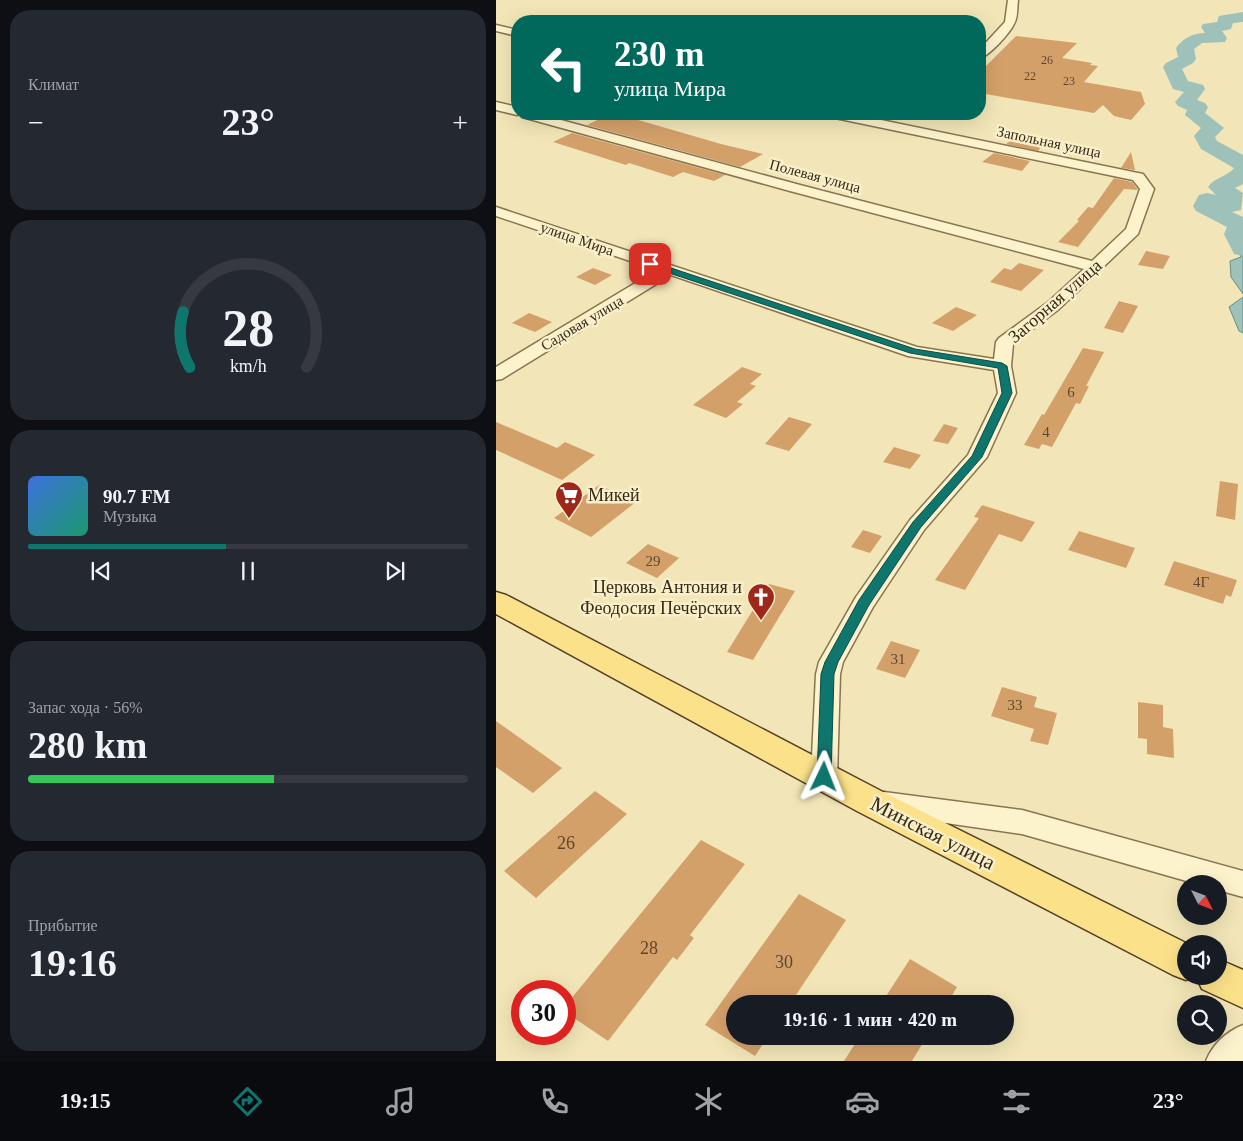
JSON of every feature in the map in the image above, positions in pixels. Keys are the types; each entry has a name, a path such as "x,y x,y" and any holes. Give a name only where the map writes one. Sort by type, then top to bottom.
{"main road":[{"name":"Минская улица","path":"496,602 869,801 1177,957"},
{"path":"1227,982 1243,990"}],"street":[{"path":"986,50 1010,23 1013,0"},
{"path":"496,28 511,32"},
{"path":"496,106 511,110"},
{"name":"Полевая улица","path":"548,120 795,188 1096,267"},
{"name":"Запольная улица","path":"866,120 1138,178"},
{"path":"892,125 898,120"},
{"name":"Загорная улица","path":"824,777 828,674 831,662 864,603 917,525 977,457 1007,393 1002,366 1005,342 1052,306 1134,231 1147,189 1138,178"},
{"name":"улица Мира","path":"496,212 914,352 1002,366"},
{"name":"Садовая улица","path":"496,375 668,270"},
{"path":"869,801 1022,822 1243,884"},
{"path":"1222,1061 1243,1041"}],"water":[{"path":"1232,237 1243,237 1243,294 1231,277 1230,261 1241,257"},
{"path":"1243,297 1243,333 1239,331 1229,307"}],"building":[{"path":"1016,36 1077,43 1062,58 1092,63 1090,65 1098,66 1084,82 1141,92 1145,104 1131,120 1114,116 1103,105 1094,113 986,94 986,66"},
{"path":"597,120 638,120 763,154 740,167 587,125"},
{"path":"572,133 725,175 714,181 683,172 673,177 629,163 626,165 553,142"},
{"path":"1017,136 1046,141 1038,151 1006,144"},
{"path":"1131,152 1135,170 1121,168"},
{"path":"994,153 1030,161 1022,171 982,162"},
{"path":"1114,178 1132,182 1138,190 1124,189 1078,247 1058,242 1079,221 1077,220 1088,207 1093,208"},
{"path":"1146,251 1170,256 1163,269 1138,265"},
{"path":"1019,263 1044,270 1021,291 990,282 1004,268 1011,270"},
{"path":"593,268 612,275 595,285 576,277"},
{"path":"1119,301 1138,306 1123,333 1104,328"},
{"path":"956,307 977,315 953,331 932,323"},
{"path":"529,313 552,322 535,332 512,323"},
{"path":"1083,348 1104,352 1086,386 1089,386 1080,404 1076,403 1052,447 1042,444 1039,449 1024,445 1042,414 1044,415"},
{"path":"742,367 762,374 750,384 756,386 737,402 743,404 726,418 693,405"},
{"path":"789,417 812,424 789,451 765,444"},
{"path":"496,422 557,448 565,442 595,455 562,480 496,450"},
{"path":"944,424 958,428 948,444 933,441"},
{"path":"894,447 921,455 910,469 883,462"},
{"path":"1220,481 1238,484 1235,520 1216,516"},
{"path":"599,485 636,502 591,537 554,518"},
{"path":"982,505 1035,522 1022,542 999,534 965,590 935,580 979,518 974,517"},
{"path":"863,530 882,536 870,553 851,547"},
{"path":"1079,531 1135,548 1126,568 1068,550"},
{"path":"648,544 679,558 657,578 626,563"},
{"path":"1174,561 1237,580 1231,597 1226,595 1223,604 1164,585"},
{"name":"Церковь Антония и Феодосия Печёрских","path":"769,584 795,591 753,660 727,652"},
{"path":"891,641 920,650 905,678 876,669"},
{"path":"1002,687 1037,697 1034,707 1057,713 1048,745 1030,741 1034,729 991,716"},
{"path":"1138,702 1163,705 1163,727 1173,729 1174,758 1147,754 1147,739 1138,738"},
{"path":"496,721 562,768 533,793 496,767"},
{"path":"595,791 627,814 536,898 504,871"},
{"path":"701,840 745,864 690,935 694,938 677,960 673,957 608,1041 576,1019 576,993"},
{"path":"799,894 846,920 796,995 727,995"},
{"path":"910,959 957,987 952,995 887,995"},
{"path":"726,996 726,1038 705,1025"},
{"path":"737,1045 762,1045 755,1056"},
{"path":"854,1045 922,1045 912,1061 844,1061"}],"waterway":[{"path":"1243,17 1225,19 1225,26 1209,27 1219,38 1198,38 1185,48 1187,59 1172,67 1180,85 1196,89 1185,102 1198,107 1195,115 1214,128 1204,136 1208,145 1243,164"},
{"path":"1243,170 1238,178 1219,187 1235,198 1233,205 1207,200 1204,206 1240,225 1236,234 1243,249"}],"place":[{"name":"Микей","path":"569,519"},
{"name":"Церковь Антония и Феодосия Печёрских","path":"761,621"}],"route":[{"path":"650,264 914,352 1002,366 1007,393 977,457 917,525 864,603 831,662 828,674 824,777"}]}
